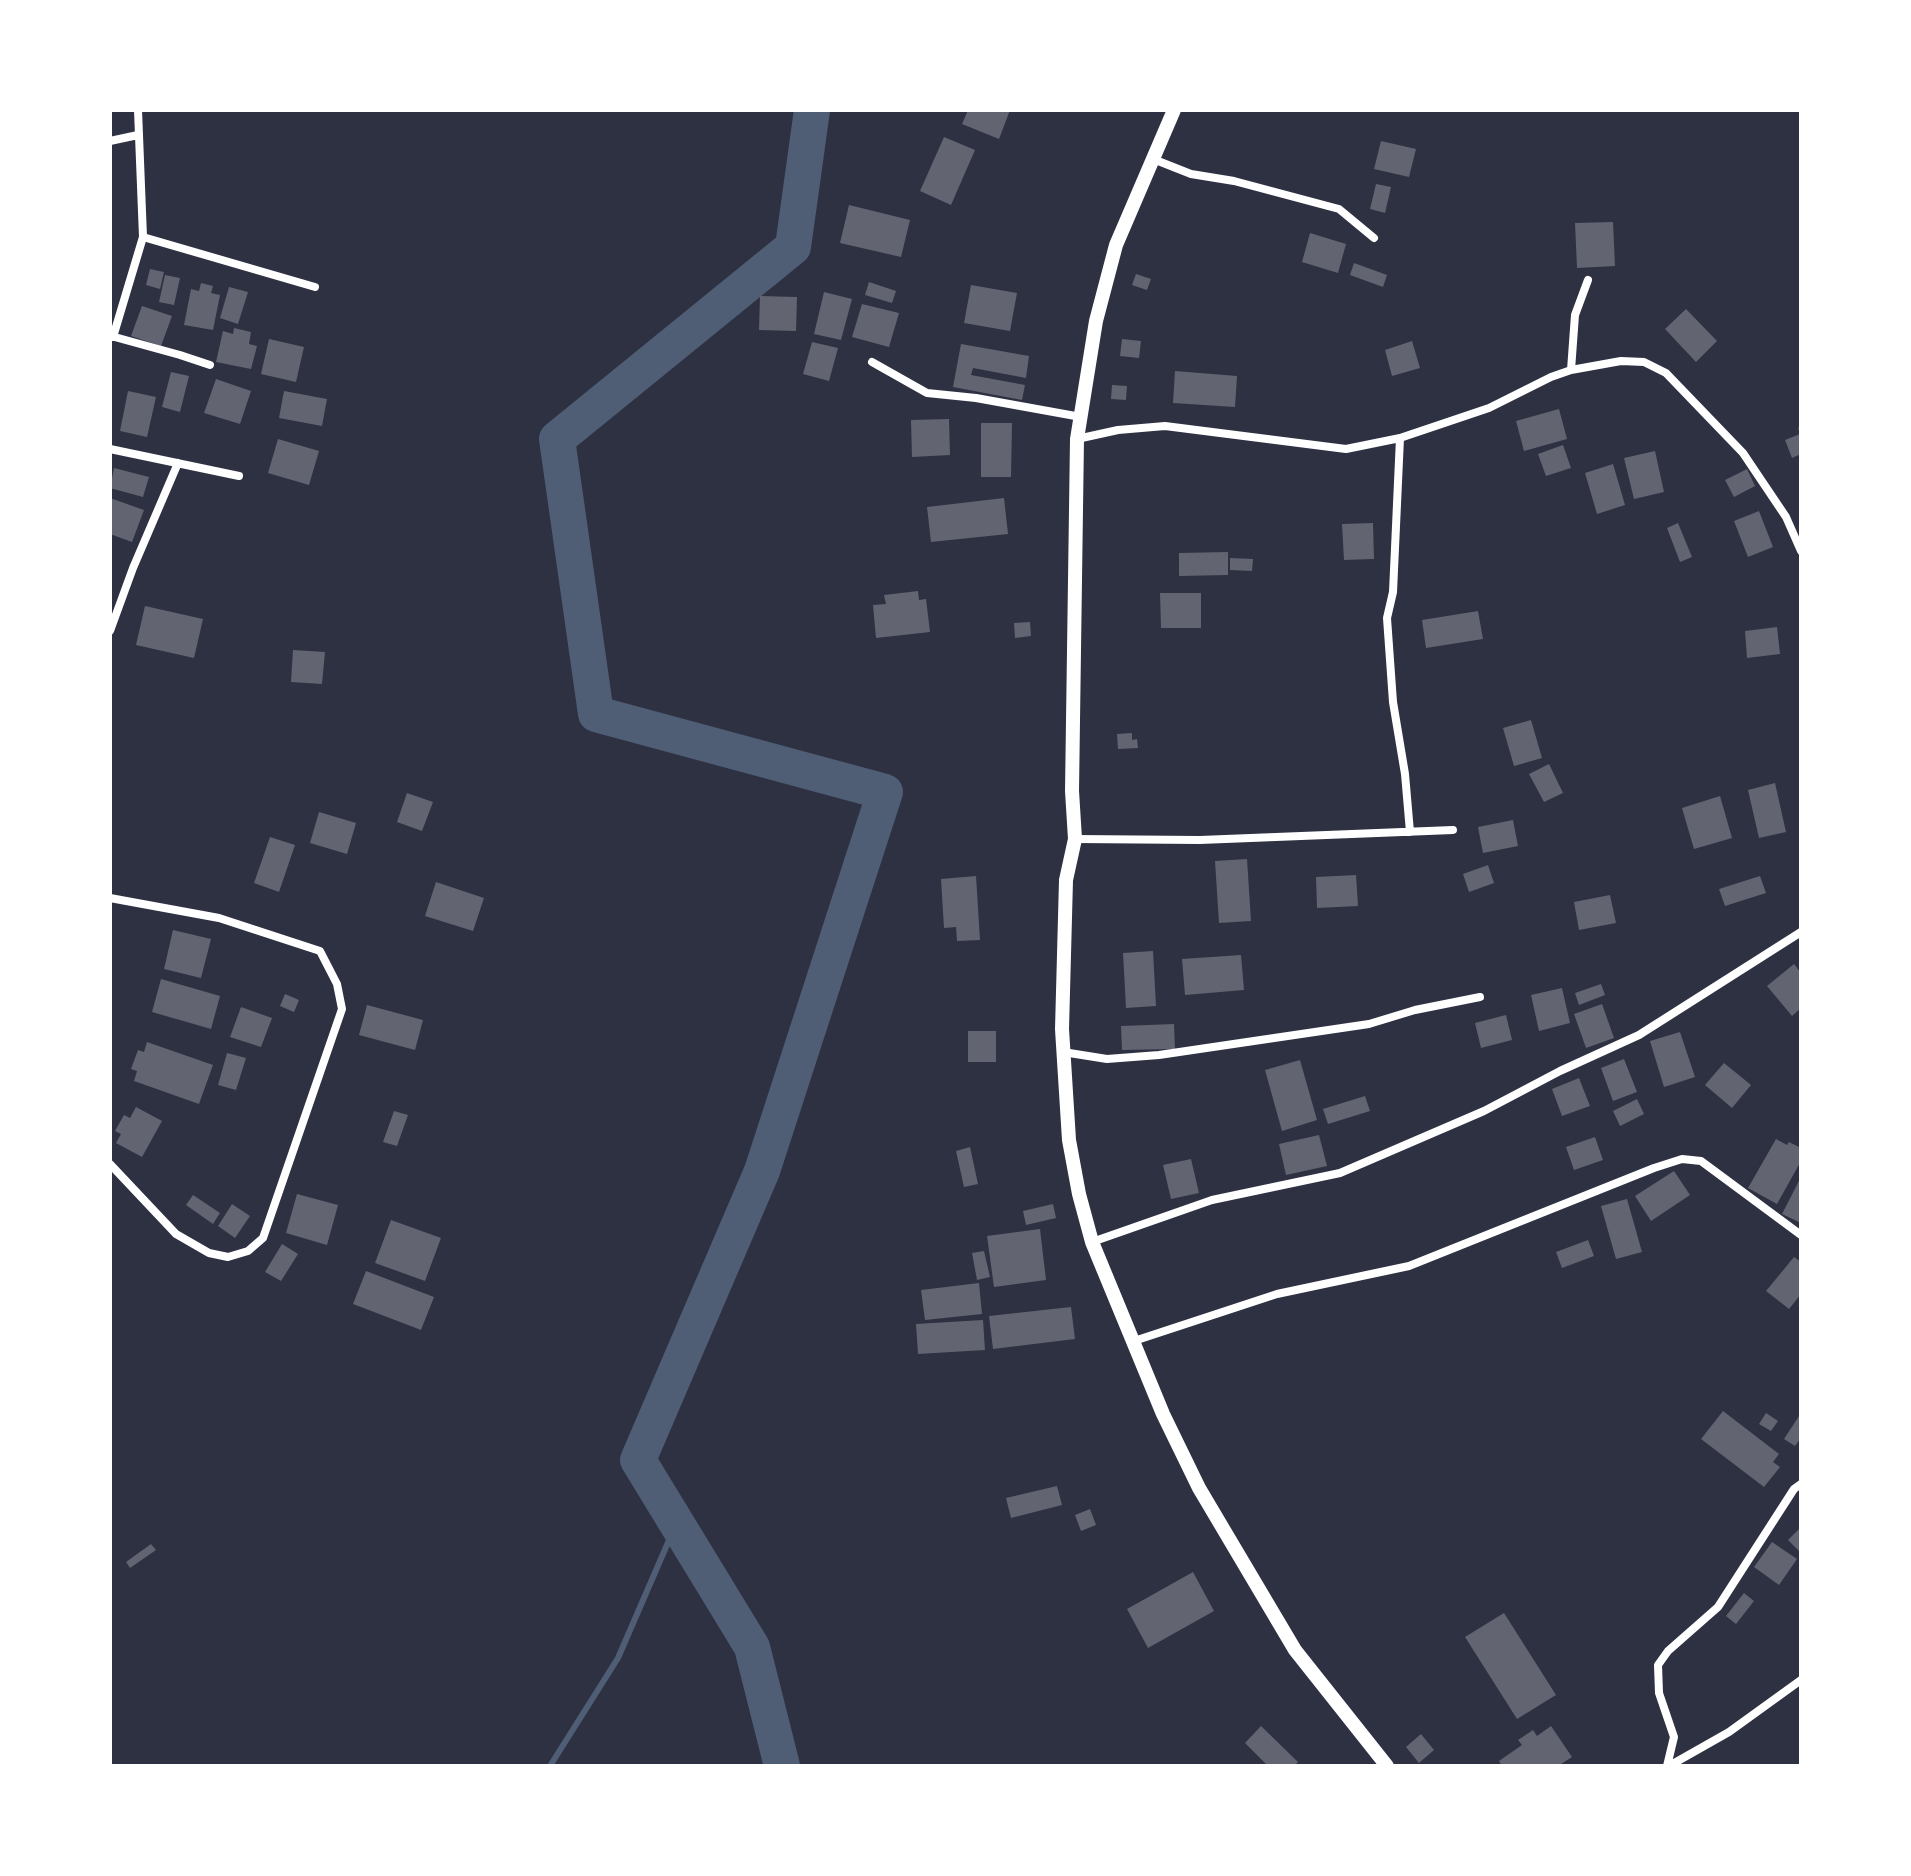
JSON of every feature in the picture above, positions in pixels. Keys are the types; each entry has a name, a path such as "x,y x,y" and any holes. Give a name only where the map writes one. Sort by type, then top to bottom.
{"main road":[{"path":"1174,110 1116,245 1096,321 1077,439 1072,791 1075,839 1066,880 1063,1052 1069,1140 1092,1242 1163,1414 1199,1488 1295,1650 1387,1766"}],"street":[{"path":"138,110 143,237 111,336 210,365"},
{"path":"110,141 138,135"},
{"path":"1152,158 1191,174 1234,181 1339,209 1374,238"},
{"path":"143,237 315,287"},
{"path":"1571,370 1575,315 1588,280"},
{"path":"1077,439 1118,430 1165,426 1346,449 1400,438 1489,408 1571,370 1621,361 1644,362 1666,373 1743,453 1786,517 1801,551"},
{"path":"872,362 927,393 976,398 1082,417"},
{"path":"1400,438 1393,592 1387,618 1390,680 1405,774 1410,832"},
{"path":"110,449 239,476"},
{"path":"110,631 178,463"},
{"path":"1075,839 1200,840 1453,830"},
{"path":"110,898 219,918 320,951 337,984 342,1009 263,1238 248,1251 228,1257 209,1253 176,1234 110,1164"},
{"path":"1092,1242 1212,1200 1340,1173 1484,1111 1560,1071 1639,1035 1801,932"},
{"path":"1063,1052 1107,1059 1159,1055 1369,1024 1415,1010 1480,997"},
{"path":"1134,1341 1277,1294 1409,1266 1682,1159 1701,1161 1801,1235"},
{"path":"1668,1766 1674,1737 1659,1693 1658,1665 1668,1651 1718,1607 1794,1489 1801,1484"},
{"path":"1668,1766 1729,1732 1801,1680"}],"building":[{"path":"968,110 1010,110 999,139 962,124"},
{"path":"944,137 975,150 951,205 920,191"},
{"path":"1381,141 1416,149 1409,177 1374,169"},
{"path":"1376,184 1391,187 1385,213 1370,209"},
{"path":"849,205 910,220 901,257 840,243"},
{"path":"1613,222 1615,266 1577,268 1575,223"},
{"path":"1310,233 1346,244 1338,273 1302,262"},
{"path":"1354,263 1387,275 1383,287 1350,275"},
{"path":"150,269 164,272 160,289 146,285"},
{"path":"1136,274 1151,279 1147,290 1132,285"},
{"path":"165,275 180,278 174,305 159,302"},
{"path":"869,282 896,291 892,303 865,295"},
{"path":"201,283 213,286 211,293 220,295 213,330 184,325 191,289 199,291"},
{"path":"971,285 1017,293 1010,331 964,323"},
{"path":"229,287 248,292 238,324 220,318"},
{"path":"824,292 852,299 841,340 814,334"},
{"path":"760,296 797,297 796,331 759,330"},
{"path":"862,304 899,313 889,347 852,337"},
{"path":"142,306 172,316 161,346 131,336"},
{"path":"1686,309 1717,341 1696,362 1665,329"},
{"path":"234,328 251,332 249,344 257,346 251,369 216,362 223,331 233,334"},
{"path":"269,339 304,347 296,382 261,374"},
{"path":"1122,339 1141,341 1139,358 1120,356"},
{"path":"1412,341 1420,368 1392,376 1385,350"},
{"path":"812,342 838,348 829,381 803,374"},
{"path":"961,344 1029,356 1026,378 973,368 971,375 1025,385 1022,400 953,387"},
{"path":"1175,371 1237,376 1235,407 1173,403"},
{"path":"171,372 189,376 180,412 162,407"},
{"path":"216,379 251,391 240,424 204,413"},
{"path":"1112,385 1127,386 1126,400 1111,399"},
{"path":"128,391 156,397 147,437 120,431"},
{"path":"284,391 327,399 322,426 279,418"},
{"path":"1559,409 1567,439 1524,451 1516,421"},
{"path":"949,419 950,455 912,457 911,420"},
{"path":"981,423 1012,423 1011,477 981,477"},
{"path":"1801,426 1801,454 1792,458 1785,440 1800,434 1798,428"},
{"path":"278,439 319,451 309,485 268,473"},
{"path":"1563,445 1571,468 1546,476 1538,454"},
{"path":"1655,451 1664,492 1634,499 1624,458"},
{"path":"1613,464 1625,505 1597,514 1585,473"},
{"path":"114,468 149,477 143,497 110,488"},
{"path":"1747,469 1755,486 1734,497 1725,480"},
{"path":"110,498 144,510 132,542 110,534"},
{"path":"1004,498 1008,534 931,542 927,507"},
{"path":"1759,511 1773,547 1748,557 1734,521"},
{"path":"1373,523 1374,559 1344,560 1342,524"},
{"path":"1678,523 1692,557 1680,562 1667,528"},
{"path":"1228,552 1228,575 1179,576 1179,553"},
{"path":"1230,558 1253,559 1252,571 1230,570"},
{"path":"918,591 919,600 926,599 930,632 876,638 873,605 886,604 884,595"},
{"path":"1160,593 1201,593 1201,628 1161,628"},
{"path":"145,606 203,619 194,658 136,645"},
{"path":"1478,611 1483,639 1426,648 1422,620"},
{"path":"1030,622 1031,636 1015,638 1014,623"},
{"path":"1777,627 1780,654 1747,658 1745,631"},
{"path":"293,650 325,652 322,684 291,682"},
{"path":"1531,720 1542,758 1514,766 1503,728"},
{"path":"1132,733 1132,740 1137,739 1138,748 1118,749 1117,734"},
{"path":"1549,764 1563,793 1544,802 1529,774"},
{"path":"1775,783 1786,832 1759,838 1748,790"},
{"path":"407,793 433,802 422,831 397,822"},
{"path":"1720,796 1732,838 1694,849 1682,808"},
{"path":"319,812 356,823 347,854 310,843"},
{"path":"1513,820 1518,846 1483,853 1478,827"},
{"path":"270,837 295,845 279,892 254,883"},
{"path":"1247,859 1251,921 1219,923 1215,861"},
{"path":"1488,865 1494,883 1469,892 1463,874"},
{"path":"1356,875 1358,906 1317,908 1316,877"},
{"path":"976,876 980,940 957,941 956,927 944,928 941,879"},
{"path":"1760,876 1766,893 1725,906 1719,889"},
{"path":"436,882 484,898 473,931 425,916"},
{"path":"1610,895 1616,923 1579,930 1574,902"},
{"path":"173,930 211,939 201,978 164,969"},
{"path":"1153,951 1156,1006 1126,1008 1123,953"},
{"path":"1241,955 1244,990 1185,995 1182,959"},
{"path":"1794,964 1801,973 1801,1008 1792,1016 1767,986"},
{"path":"161,979 220,996 211,1029 152,1012"},
{"path":"1601,984 1605,995 1579,1005 1575,993"},
{"path":"1562,988 1570,1023 1539,1031 1531,995"},
{"path":"285,994 299,1000 294,1012 280,1006"},
{"path":"1602,1004 1614,1038 1586,1048 1574,1014"},
{"path":"367,1005 423,1020 415,1050 359,1035"},
{"path":"241,1007 272,1018 261,1047 230,1037"},
{"path":"1506,1015 1512,1040 1481,1048 1475,1023"},
{"path":"1174,1024 1175,1049 1122,1050 1121,1026"},
{"path":"968,1031 996,1031 996,1062 968,1062"},
{"path":"1680,1032 1695,1077 1664,1087 1650,1041"},
{"path":"147,1042 213,1065 199,1104 134,1081 137,1071 131,1069 138,1050 144,1052"},
{"path":"227,1053 246,1058 236,1090 218,1085"},
{"path":"1624,1059 1637,1092 1613,1101 1601,1068"},
{"path":"1300,1060 1317,1120 1282,1131 1265,1070"},
{"path":"1724,1063 1751,1085 1732,1108 1705,1085"},
{"path":"1579,1078 1590,1106 1562,1116 1552,1089"},
{"path":"1365,1096 1370,1111 1328,1124 1323,1109"},
{"path":"1637,1099 1644,1114 1620,1126 1613,1111"},
{"path":"136,1107 162,1121 142,1157 116,1143 121,1134 115,1131 124,1115 130,1118"},
{"path":"394,1111 408,1115 397,1146 383,1142"},
{"path":"1319,1135 1327,1166 1286,1175 1279,1144"},
{"path":"1595,1137 1603,1160 1574,1170 1566,1147"},
{"path":"1776,1139 1801,1148 1801,1161 1777,1204 1748,1188"},
{"path":"970,1147 978,1184 964,1187 956,1151"},
{"path":"1191,1159 1199,1193 1171,1199 1163,1165"},
{"path":"1674,1171 1690,1195 1651,1221 1635,1196"},
{"path":"1801,1177 1801,1223 1782,1214"},
{"path":"297,1194 338,1205 327,1245 286,1233"},
{"path":"193,1195 220,1213 213,1224 186,1205"},
{"path":"1627,1199 1642,1252 1616,1259 1601,1206"},
{"path":"232,1204 250,1216 235,1238 218,1226"},
{"path":"1053,1204 1056,1218 1026,1225 1023,1211"},
{"path":"391,1220 441,1238 425,1281 375,1263"},
{"path":"1040,1229 1046,1280 994,1287 987,1236"},
{"path":"1588,1240 1594,1256 1562,1268 1556,1252"},
{"path":"282,1244 298,1254 281,1281 265,1272"},
{"path":"984,1251 990,1277 977,1280 972,1253"},
{"path":"1794,1257 1801,1262 1801,1294 1789,1309 1766,1291"},
{"path":"366,1271 434,1297 421,1330 353,1304"},
{"path":"979,1283 982,1314 925,1320 921,1290"},
{"path":"1071,1307 1075,1339 993,1349 989,1316"},
{"path":"983,1320 985,1350 918,1354 916,1324"},
{"path":"1723,1411 1779,1454 1773,1462 1780,1467 1764,1487 1701,1439"},
{"path":"1766,1413 1778,1421 1771,1431 1759,1424"},
{"path":"1801,1413 1801,1438 1795,1446 1784,1439"},
{"path":"1057,1486 1062,1505 1011,1518 1006,1498"},
{"path":"1090,1509 1096,1525 1081,1531 1075,1515"},
{"path":"1801,1527 1801,1553 1788,1540"},
{"path":"1772,1542 1797,1559 1779,1585 1754,1567"},
{"path":"151,1544 156,1550 130,1568 126,1562"},
{"path":"1193,1572 1214,1611 1148,1648 1127,1609"},
{"path":"1744,1593 1754,1601 1736,1624 1726,1616"},
{"path":"1504,1613 1556,1695 1517,1719 1465,1637"},
{"path":"1261,1726 1298,1762 1294,1766 1264,1766 1266,1764 1245,1743"},
{"path":"1551,1726 1572,1757 1558,1766 1502,1766 1499,1761 1522,1745 1518,1740 1533,1730 1537,1736"},
{"path":"1421,1734 1434,1750 1419,1763 1406,1747"}],"waterway":[{"path":"782,1766 752,1647 638,1460 762,1171 885,792 596,714 557,439 793,247 812,110"},
{"path":"550,1766 618,1658 676,1524"}]}
